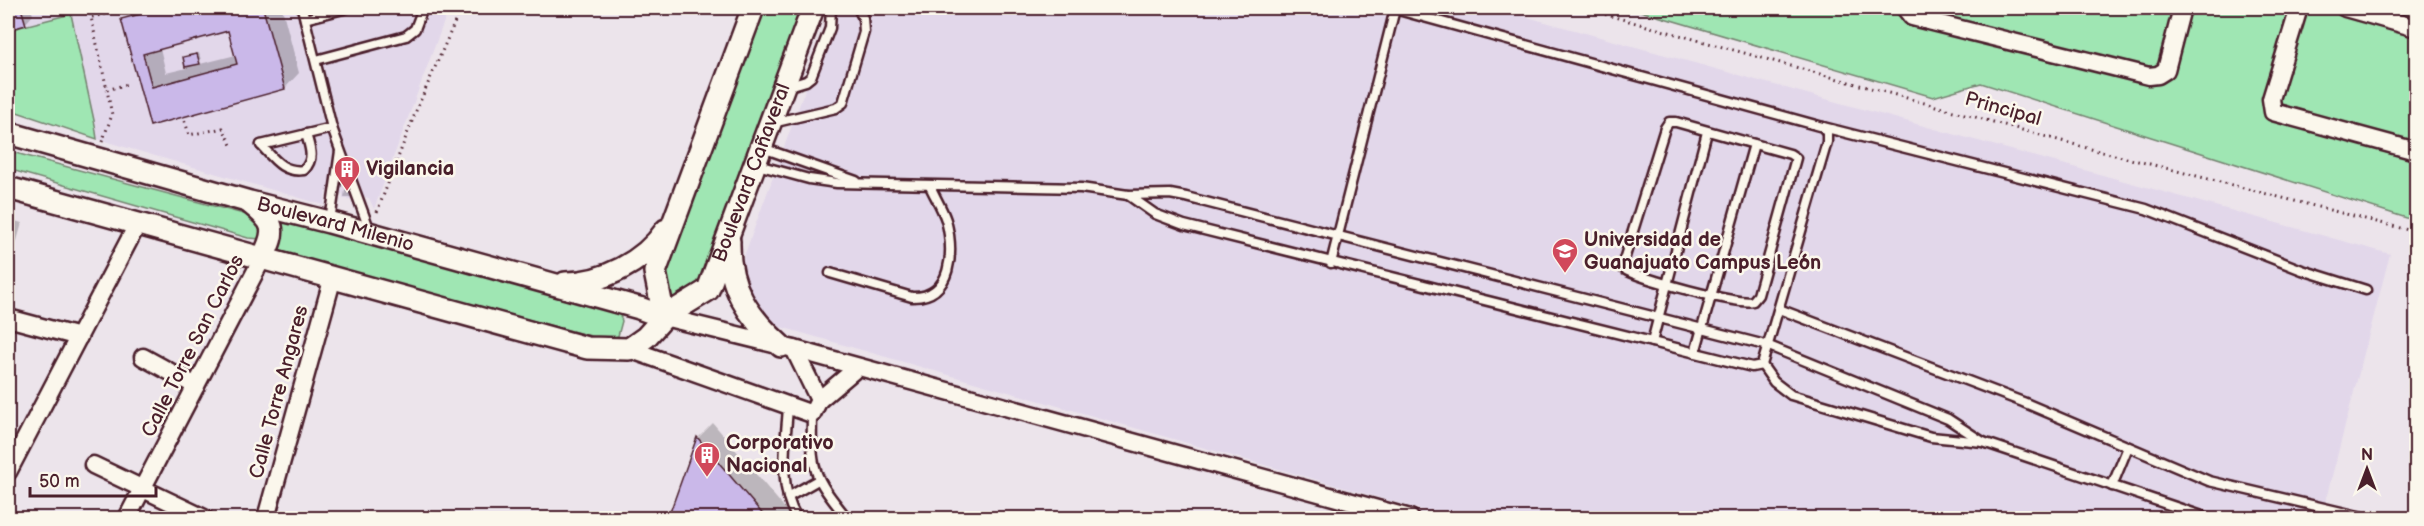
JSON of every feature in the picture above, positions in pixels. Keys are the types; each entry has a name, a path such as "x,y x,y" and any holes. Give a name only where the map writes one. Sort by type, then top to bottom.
{"street":[{"path":"753,8 655,272 664,317 787,347 1410,519"},
{"name":"Boulevard Cañaveral","path":"629,349 646,337 664,317 708,290 813,8"},
{"path":"1905,8 1912,17 2149,76 2158,75 2166,70 2182,8"},
{"path":"2299,8 2271,99 2273,112 2416,151"},
{"path":"2345,8 2416,28"},
{"name":"Boulevard Milenio","path":"8,133 664,317"},
{"path":"8,188 587,348 629,349 788,407 815,407 858,367"},
{"path":"250,202 267,217 272,227 272,238 263,257"},
{"path":"547,283 573,283 598,278 621,269 642,255 660,238 675,217"},
{"path":"8,472 14,444 79,337 138,223"},
{"path":"729,229 730,265 734,282 745,307 760,328 787,347 815,407"},
{"name":"Calle Torre San Carlos","path":"127,519 263,257"},
{"name":"Calle Torre Angares","path":"266,519 333,277"},
{"path":"8,318 79,337"},
{"path":"143,357 196,386"},
{"path":"93,465 204,519"}],"lane":[{"path":"302,8 332,128 371,234"},
{"path":"305,19 347,8"},
{"path":"316,60 406,36 415,29 423,8"},
{"path":"782,88 806,81 811,77 830,28 831,8"},
{"path":"769,124 836,108 843,103 864,32 863,18 858,8"},
{"path":"1331,263 1393,8 1823,127 2146,209 2302,270 2366,290"},
{"path":"1676,122 1754,144 1790,154 1797,161 1756,298 1745,303 1626,271 1623,263 1667,124 1676,122"},
{"path":"1761,365 1769,346 1827,141 1827,133 1823,127"},
{"path":"306,134 311,154 310,163 304,170 292,171 283,168 261,146 306,134 332,128"},
{"path":"1652,342 1707,132"},
{"path":"1695,353 1754,144"},
{"path":"330,222 340,148"},
{"path":"757,155 823,181 930,186 1081,188 1128,195 1170,194 1769,346 1948,419 1983,442"},
{"path":"757,155 859,182"},
{"path":"830,273 912,297 922,297 937,290 948,271 948,233 943,212 930,186"},
{"path":"1128,195 1155,214 1184,225 1752,367 1761,365"},
{"path":"1779,309 2023,402 2209,481 2367,519"},
{"path":"1761,365 1774,382 1791,395 1931,437 1983,442 2208,519"},
{"path":"788,407 785,471 788,496 797,519"},
{"path":"815,407 812,455 818,480 847,519"},
{"path":"2112,486 2128,447"},
{"path":"788,496 818,480"}],"path":[{"path":"88,8 92,17 112,116 102,141"},
{"path":"92,17 132,8"},
{"path":"377,212 416,111 461,8"},
{"name":"Principal","path":"1582,8 2120,157 2416,232"},
{"path":"107,90 127,84"},
{"path":"185,121 189,135 223,128 231,145"}],"shaded area":[{"path":"8,8 449,8 374,209 369,198 351,195 351,199 343,199 343,194 326,192 324,205 97,139 8,109"},
{"name":"Universidad de Guanajuato Campus León","path":"835,8 1494,8 2390,254 2321,518 1450,518 767,323 747,289 743,259"}],"green space":[{"path":"764,8 801,8 695,293 683,302 668,299 662,280"},
{"path":"1630,8 2416,8 2416,221 1981,83 1933,97"},
{"path":"71,14 97,139 8,109 8,30"},
{"path":"8,151 266,220 262,239 248,238 8,169"},
{"path":"273,216 619,312 622,321 618,336 606,340 266,250"}],"building":[{"path":"8,8 21,8 26,25 8,30"},
{"path":"164,8 263,8 285,89 150,126 121,19","holes":["228,31 237,64 152,87 143,54"]},
{"path":"197,54 200,64 185,67 183,57"},
{"path":"8,229 14,232 8,258"},
{"name":"Corporativo Nacional","path":"697,437 766,518 668,518"}],"place":[{"name":"Vigilancia","path":"347,192"},
{"name":"Universidad de Guanajuato Campus León","path":"1565,274"},
{"name":"Corporativo Nacional","path":"707,478"}]}
